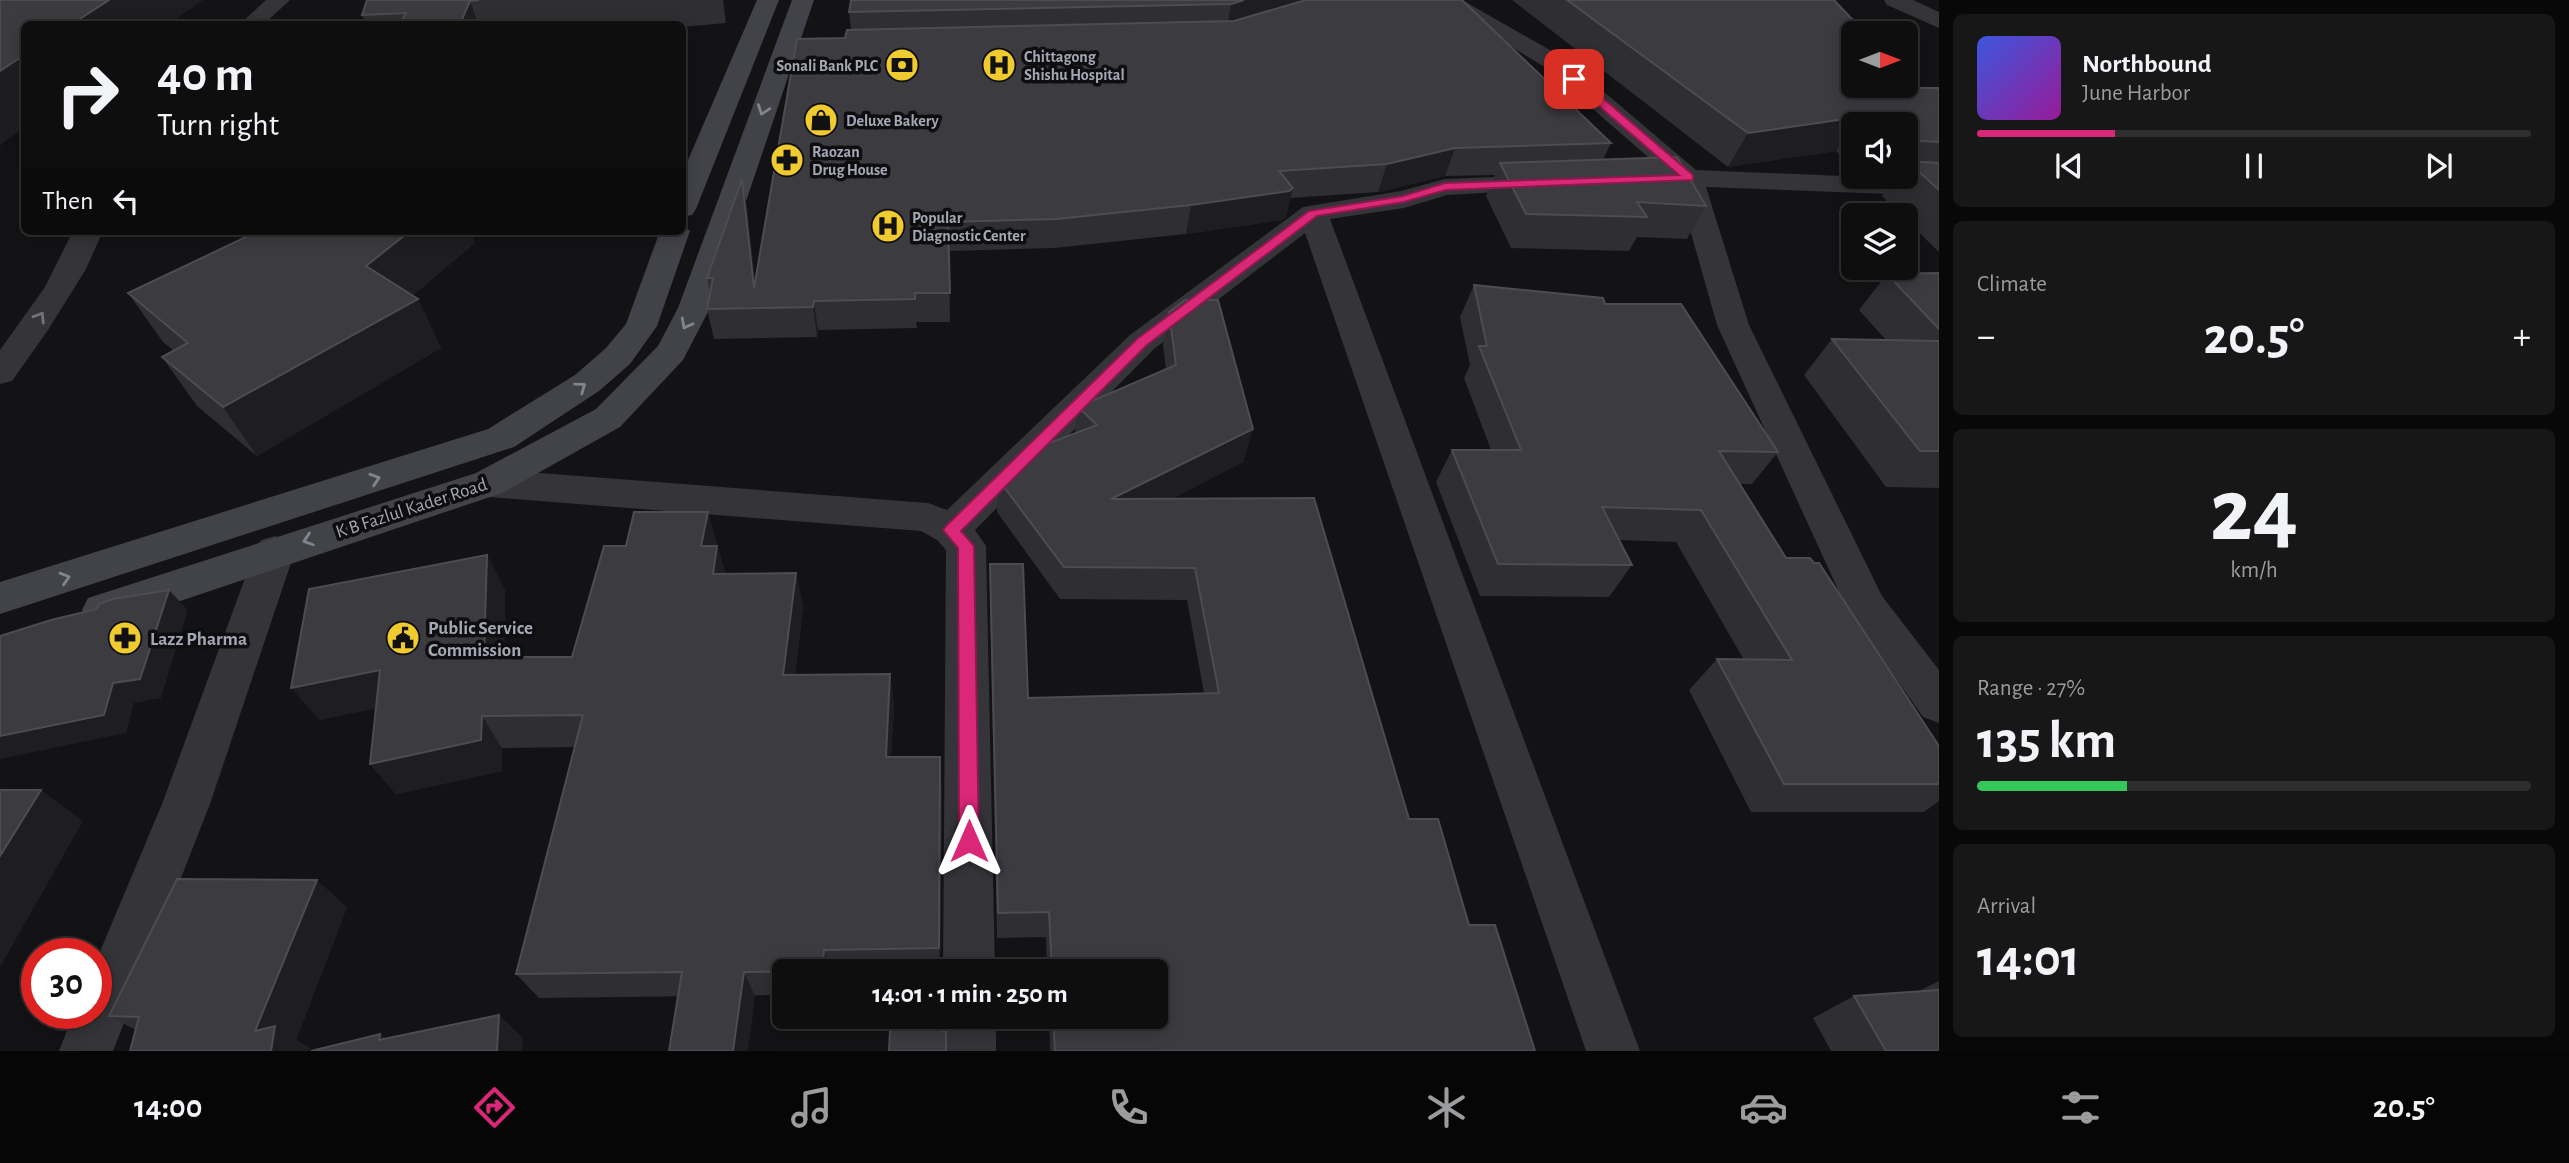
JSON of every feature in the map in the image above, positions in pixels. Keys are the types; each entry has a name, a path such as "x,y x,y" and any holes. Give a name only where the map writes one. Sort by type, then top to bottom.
{"main road":[{"path":"686,199 768,0"},
{"name":"K B Fazlul Kader Road","path":"66,622 275,551 489,483 608,418 671,352 694,308 798,48 803,0"},
{"name":"K B Fazlul Kader Road","path":"0,598 501,438 577,390 618,356 641,326 674,235"}],"street":[{"path":"254,21 279,0"},
{"path":"1444,0 1481,18 1555,63 1689,178 1732,325 1867,607 1939,704"},
{"path":"1895,0 1939,21"},
{"path":"1608,181 1689,178 1939,188"},
{"path":"951,530 1142,342 1313,213 1404,199 1445,187 1567,182"},
{"path":"1313,213 1613,1051"},
{"path":"0,373 26,340 79,253 86,235"},
{"path":"489,483 928,517 951,530 966,546 969,959"},
{"path":"86,1051 186,804 275,551"},
{"path":"969,1029 969,1051"}],"building":[{"path":"0,0 109,0 77,21 21,21 21,57 0,71"},
{"path":"367,0 479,0 470,1 461,21 402,21 406,13 362,15"},
{"path":"851,0 1244,0 1231,4 849,12"},
{"path":"1306,0 1462,0 1611,143 1455,148 1387,164 1279,171 1293,188 1289,191 1191,205 1056,219 948,222 950,293 915,293 915,299 814,301 813,307 707,309 713,278 707,278 742,179 754,288 797,39 845,38 847,30 1234,21"},
{"path":"1567,0 1834,0 1854,21 1841,21 1841,98 1918,98 1918,88 1939,88 1939,142 1918,141 1918,112 1841,112 1841,120 1748,133"},
{"path":"1677,157 1706,206 1637,202 1647,217 1526,214 1500,163"},
{"path":"1918,162 1939,163 1939,190 1918,171"},
{"path":"405,235 366,266 418,299 223,407 162,357 188,343 128,293 246,237"},
{"path":"1918,273 1939,273 1939,329 1893,280 1918,280"},
{"path":"1474,285 1603,298 1605,304 1681,304 1778,452 1719,451 1786,558 1810,558 1814,563 1819,563 1939,746 1939,784 1784,784 1717,659 1792,660 1701,510 1602,507 1632,565 1498,564 1452,450 1521,450 1479,346 1487,346"},
{"path":"1185,300 1218,300 1253,429 1111,499 1314,498 1409,819 1438,819 1469,925 1495,925 1535,1051 1055,1051 1054,1029 1168,1029 1168,959 1051,959 1049,912 998,913 990,564 1023,564 1028,698 1219,693 1195,568 1064,567 998,479 1023,453 1097,425 1078,407 1176,365 1169,312"},
{"path":"1832,339 1939,341 1939,451 1920,451"},
{"path":"634,512 708,512 701,546 717,546 713,574 796,573 783,675 890,674 886,757 940,757 939,948 824,950 823,959 772,959 772,972 744,972 733,1051 669,1051 682,972 516,974 583,715 482,716 481,740 370,764 380,670 291,688 309,589 487,555 484,657 572,657 604,546 626,546"},
{"path":"169,590 140,679 113,683 104,715 0,736 0,636 97,609 99,604 113,599"},
{"path":"0,790 41,790 0,856"},
{"path":"177,879 317,880 255,1031 275,1026 271,1051 130,1051 139,1017 112,1016 112,1010"},
{"path":"1939,990 1939,1051 1886,1051 1854,996"},
{"path":"499,1015 497,1051 311,1051 380,1034 379,1040"},
{"path":"938,1029 946,1032 946,1051 889,1051 890,1030"}],"place":[{"name":"Sonali Bank PLC","path":"902,65"},
{"name":"Chittagong Shishu Hospital","path":"999,65"},
{"name":"Deluxe Bakery","path":"821,120"},
{"name":"Raozan Drug House","path":"787,160"},
{"name":"Popular Diagnostic Center","path":"888,226"},
{"name":"Lazz Pharma","path":"125,638"},
{"name":"Public Service Commission","path":"403,638"}],"route":[{"path":"969,841 966,546 951,530 1142,342 1313,213 1404,199 1445,187 1689,178 1574,79"}]}
